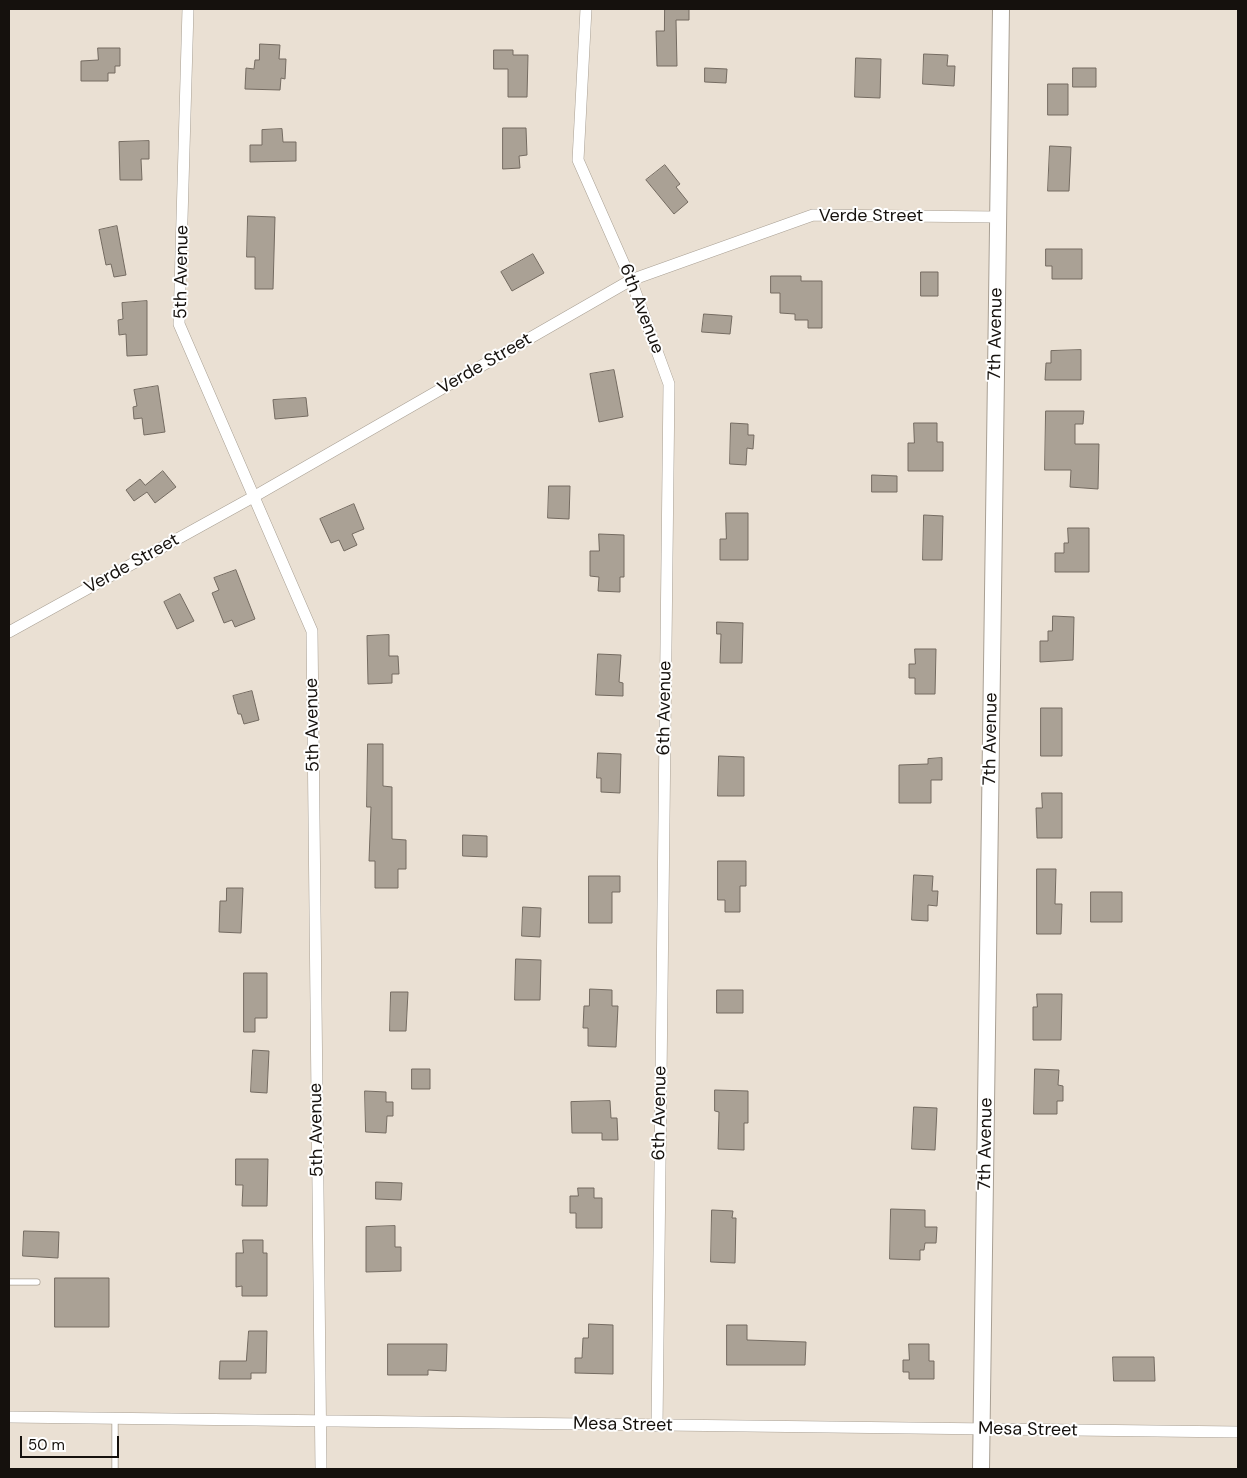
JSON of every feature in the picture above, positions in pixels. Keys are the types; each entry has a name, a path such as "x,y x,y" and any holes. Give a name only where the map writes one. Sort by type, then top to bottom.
{"street":[{"name":"5th Avenue","path":"188,9 179,324 312,631 321,1469"},
{"name":"6th Avenue","path":"586,9 578,160 631,280 669,384 657,1426"},
{"name":"7th Avenue","path":"982,1469 1001,9"},
{"name":"Verde Street","path":"9,632 255,496 631,280 813,215 997,217"},
{"name":"Mesa Street","path":"9,1417 1238,1432"}],"lane":[{"path":"9,1282 37,1282"},
{"path":"115,1418 115,1469"}],"building":[{"path":"665,9 689,9 689,20 676,20 677,66 657,66 656,31 664,31"},
{"path":"260,44 280,45 279,59 286,59 285,79 281,78 280,90 245,89 246,68 254,69 255,60 259,60"},
{"path":"98,48 120,48 120,66 115,66 115,73 108,73 108,81 81,81 81,61 98,60"},
{"path":"494,50 513,50 513,55 528,55 527,97 508,97 508,69 494,69"},
{"path":"924,54 948,55 947,66 955,66 954,86 923,84"},
{"path":"856,58 881,59 880,98 855,97"},
{"path":"705,68 727,69 726,83 705,82"},
{"path":"1073,68 1096,68 1096,87 1073,87"},
{"path":"1048,84 1068,84 1068,115 1048,115"},
{"path":"503,128 526,128 527,155 519,156 520,168 503,169"},
{"path":"282,129 283,142 296,142 296,161 250,162 250,145 262,145 262,130"},
{"path":"149,141 149,159 141,159 142,180 120,180 119,142"},
{"path":"1050,146 1071,147 1069,191 1048,191"},
{"path":"665,165 680,184 676,187 688,202 674,214 646,180"},
{"path":"248,216 275,217 273,289 255,289 255,257 247,257"},
{"path":"117,226 126,275 114,277 111,264 106,265 99,230"},
{"path":"1046,249 1082,249 1082,279 1052,279 1052,266 1046,266"},
{"path":"533,254 544,273 512,291 501,272"},
{"path":"921,272 938,272 938,296 921,296"},
{"path":"771,276 801,276 801,281 822,281 822,328 808,328 808,320 795,320 795,314 780,313 780,293 771,293"},
{"path":"147,301 147,355 127,356 126,334 119,335 118,320 123,319 122,303"},
{"path":"704,314 732,316 730,334 702,332"},
{"path":"1081,350 1081,380 1045,380 1046,363 1051,363 1051,351"},
{"path":"614,370 623,417 599,422 590,374"},
{"path":"158,386 165,432 144,435 142,418 134,419 133,407 137,406 134,390"},
{"path":"306,398 308,416 275,419 273,400"},
{"path":"1046,411 1084,411 1083,424 1075,424 1075,444 1099,444 1098,489 1070,487 1071,470 1045,470"},
{"path":"731,423 748,424 748,435 754,435 753,449 747,448 746,465 730,464"},
{"path":"914,423 937,423 937,442 943,442 943,471 908,471 908,443 914,443"},
{"path":"163,471 176,487 155,503 147,492 134,501 126,490 140,479 145,485"},
{"path":"872,475 897,476 897,492 872,492"},
{"path":"549,486 570,486 569,519 548,518"},
{"path":"354,504 364,529 352,534 357,545 344,551 339,540 331,543 320,519"},
{"path":"726,513 748,513 748,560 720,560 720,539 726,539"},
{"path":"924,515 943,516 942,560 923,560"},
{"path":"1068,528 1089,528 1089,572 1055,572 1055,553 1064,553 1064,543 1068,543"},
{"path":"599,534 624,535 624,577 620,577 620,592 598,591 599,577 590,576 590,551 599,551"},
{"path":"236,570 255,619 235,627 232,620 224,623 212,593 219,590 214,578"},
{"path":"180,594 194,621 177,629 164,602"},
{"path":"1053,616 1074,617 1073,660 1040,662 1040,641 1048,641 1048,631 1052,631"},
{"path":"717,622 743,623 742,663 720,663 721,634 717,634"},
{"path":"389,635 389,656 398,656 399,674 392,674 392,683 368,684 367,636"},
{"path":"915,649 936,649 935,694 915,694 915,678 909,678 909,664 915,664"},
{"path":"598,654 621,655 619,682 623,683 623,696 596,695"},
{"path":"252,691 259,720 244,724 241,714 238,714 233,696"},
{"path":"1041,708 1062,708 1062,756 1041,756"},
{"path":"368,744 383,744 383,786 392,787 392,839 406,840 406,869 398,869 398,888 375,888 375,861 369,861 371,807 367,807"},
{"path":"598,753 621,754 620,793 601,792 601,778 597,778"},
{"path":"719,756 744,757 744,796 718,796"},
{"path":"942,758 942,780 931,780 931,803 899,803 899,765 928,764 928,759"},
{"path":"1042,793 1062,793 1062,838 1037,838 1036,808 1042,808"},
{"path":"463,835 487,836 487,857 463,856"},
{"path":"718,861 746,861 746,886 740,886 740,912 725,912 725,900 718,900"},
{"path":"1037,869 1056,869 1055,904 1062,904 1061,934 1037,934"},
{"path":"914,875 933,876 932,891 938,891 937,906 928,905 928,921 912,920"},
{"path":"589,876 620,876 620,892 612,892 612,923 589,923"},
{"path":"227,888 243,888 241,933 219,932 220,901 226,901"},
{"path":"1091,892 1122,892 1122,922 1091,922"},
{"path":"523,907 541,908 540,937 522,936"},
{"path":"516,959 541,960 540,1000 515,1000"},
{"path":"244,973 267,973 267,1018 255,1018 255,1032 244,1032"},
{"path":"590,989 612,990 612,1006 618,1006 616,1047 588,1046 588,1028 583,1028 584,1006 589,1006"},
{"path":"717,990 743,990 743,1013 717,1013"},
{"path":"391,992 408,992 406,1031 390,1031"},
{"path":"1037,994 1062,994 1061,1040 1033,1040 1033,1007 1037,1007"},
{"path":"253,1050 269,1051 267,1093 251,1092"},
{"path":"412,1069 430,1069 430,1089 412,1089"},
{"path":"1035,1069 1059,1070 1058,1085 1063,1086 1063,1101 1057,1101 1057,1114 1034,1114"},
{"path":"715,1090 748,1091 748,1123 744,1123 744,1150 718,1149 719,1112 715,1111"},
{"path":"365,1091 386,1092 386,1102 393,1102 393,1116 387,1116 386,1133 366,1132"},
{"path":"610,1101 611,1118 617,1118 618,1140 602,1140 602,1133 572,1133 571,1102"},
{"path":"914,1107 937,1108 935,1150 912,1149"},
{"path":"236,1159 268,1159 267,1206 242,1206 243,1185 236,1185"},
{"path":"376,1182 402,1183 401,1200 376,1199"},
{"path":"578,1188 594,1188 594,1198 602,1198 602,1228 576,1228 576,1213 570,1213 570,1196 578,1196"},
{"path":"891,1209 925,1210 925,1227 937,1227 936,1243 925,1243 924,1250 920,1250 920,1260 890,1259"},
{"path":"712,1210 733,1211 732,1218 736,1218 735,1263 711,1262"},
{"path":"395,1226 395,1247 401,1247 401,1271 366,1272 366,1227"},
{"path":"24,1231 59,1232 58,1258 23,1256"},
{"path":"243,1240 263,1240 263,1253 267,1253 267,1296 242,1296 242,1286 236,1287 236,1253 243,1253"},
{"path":"55,1278 109,1278 109,1327 55,1327"},
{"path":"589,1324 613,1325 613,1374 575,1373 575,1358 582,1358 583,1338 588,1338"},
{"path":"727,1325 747,1325 747,1340 806,1342 805,1365 727,1365"},
{"path":"249,1331 267,1331 266,1373 251,1373 251,1379 219,1379 220,1361 246,1361"},
{"path":"388,1344 447,1344 446,1371 428,1370 428,1375 388,1375"},
{"path":"909,1344 929,1344 929,1361 934,1361 934,1379 909,1379 909,1372 903,1372 903,1360 909,1360"},
{"path":"1113,1357 1154,1357 1155,1381 1114,1381"}]}
